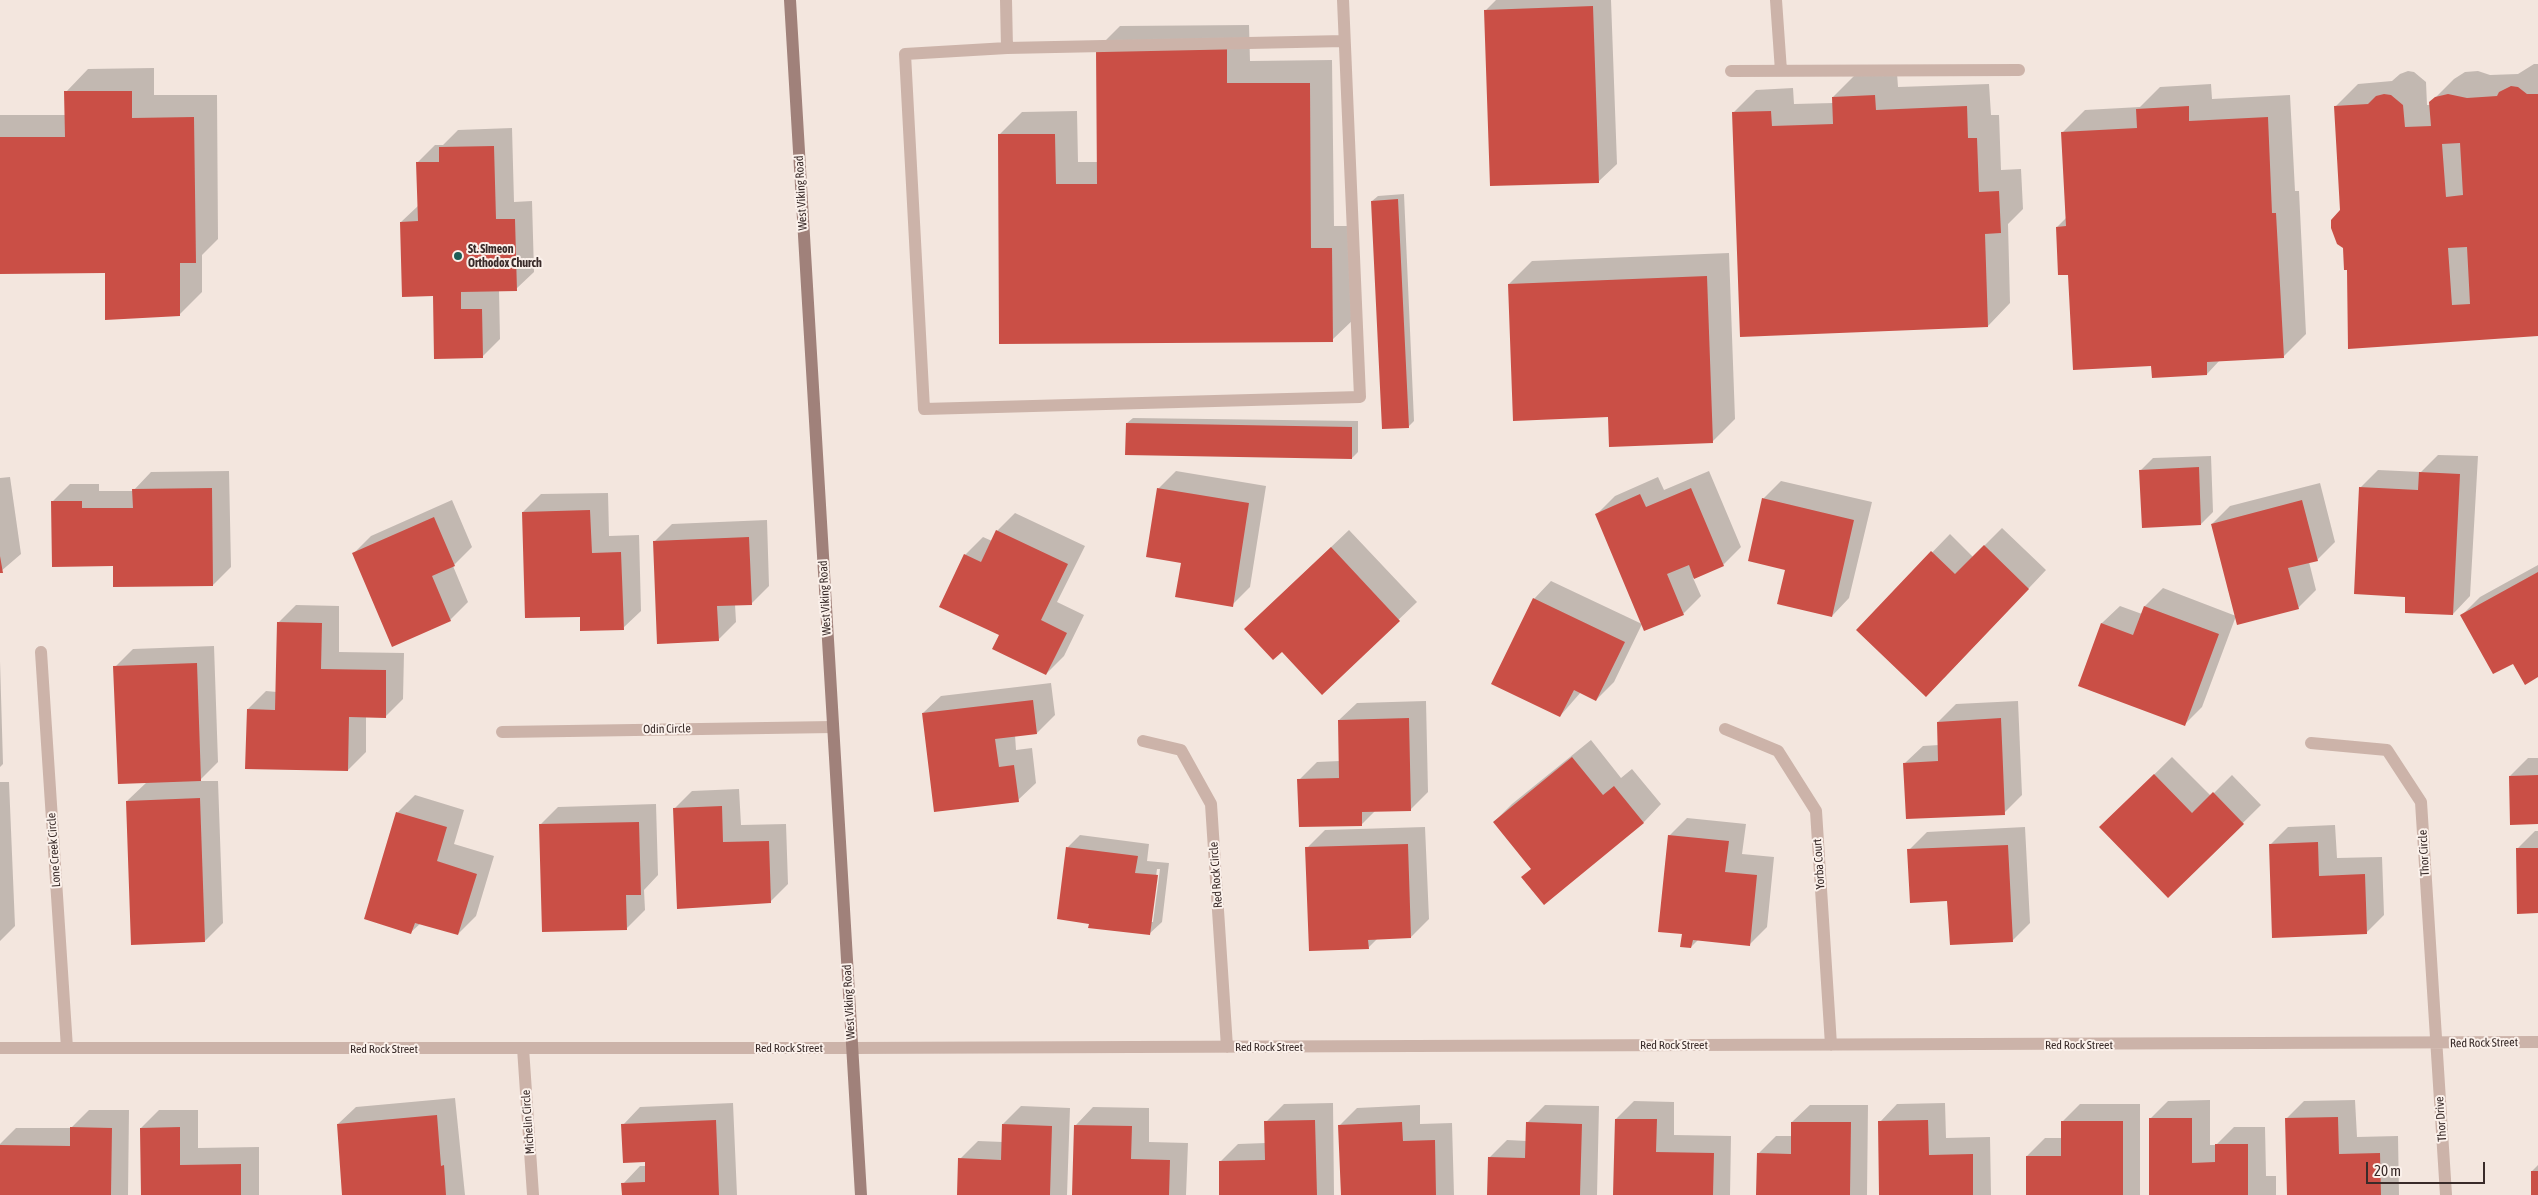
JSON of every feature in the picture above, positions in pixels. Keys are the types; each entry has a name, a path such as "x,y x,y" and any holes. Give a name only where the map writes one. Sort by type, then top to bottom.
{"street":[{"name":"West Viking Road","path":"790,0 861,1195"},
{"path":"1006,0 1007,48"},
{"path":"1343,0 1360,397 924,409 905,54 1007,48 1344,41"},
{"path":"1776,0 1781,71"},
{"path":"1731,72 2019,70"},
{"name":"Lone Creek Circle","path":"40,652 67,1048"},
{"name":"Odin Circle","path":"502,732 833,727"},
{"name":"Yorba Court","path":"1725,729 1778,751 1816,811 1830,1045"},
{"name":"Red Rock Circle","path":"1142,742 1181,750 1211,804 1227,1047"},
{"name":"Thor Circle","path":"2311,742 2387,750 2421,802 2436,1044"},
{"name":"Red Rock Street","path":"0,1048 852,1048 2436,1044 2538,1042"},
{"name":"Thor Drive","path":"2436,1044 2446,1195"},
{"name":"Michelin Circle","path":"523,1048 533,1195"}],"building":[{"path":"1593,6 1599,183 1490,186 1484,10"},
{"path":"1227,47 1227,83 1310,83 1311,248 1332,248 1333,342 999,344 998,134 1055,134 1056,184 1097,184 1096,48"},
{"path":"2511,86 2518,87 2527,94 2538,94 2538,336 2348,349 2347,270 2344,270 2343,248 2337,244 2331,228 2331,220 2340,210 2334,106 2368,104 2376,96 2391,95 2403,105 2405,127 2431,126 2429,102 2435,97 2448,94 2467,98 2497,96 2499,92","holes":["2460,143 2463,195 2446,197 2442,144","2467,247 2470,304 2452,305 2448,248"]},
{"path":"64,91 132,91 132,118 194,117 196,263 180,263 180,316 105,320 105,273 0,274 0,137 65,137"},
{"path":"1875,95 1876,110 1967,106 1968,138 1977,138 1979,192 1999,191 2001,233 1985,234 1988,327 1740,337 1732,112 1771,111 1772,126 1833,124 1832,97"},
{"path":"2189,106 2189,121 2268,117 2272,213 2276,213 2284,358 2207,362 2207,375 2152,378 2151,366 2073,370 2068,275 2058,275 2056,227 2066,226 2061,132 2137,128 2136,109"},
{"name":"St. Simeon Orthodox Church","path":"494,146 496,219 515,219 517,291 461,292 461,309 482,309 483,358 434,359 433,296 402,297 400,222 418,221 416,162 439,162 439,147"},
{"path":"1398,199 1409,428 1382,429 1371,201"},
{"path":"1707,276 1713,443 1609,447 1608,417 1513,421 1508,284"},
{"path":"1126,423 1352,427 1352,459 1125,455"},
{"path":"2199,467 2201,525 2142,528 2139,470"},
{"path":"2419,472 2460,474 2453,615 2405,613 2405,597 2354,594 2359,487 2418,490"},
{"path":"212,488 213,586 113,587 113,566 52,567 51,501 82,501 82,508 133,508 132,489"},
{"path":"1157,488 1249,503 1233,607 1175,597 1181,563 1146,557"},
{"path":"1691,488 1724,566 1694,579 1689,565 1667,574 1684,615 1644,631 1595,514 1640,494 1646,507"},
{"path":"1762,498 1854,520 1832,617 1777,604 1785,570 1748,561"},
{"path":"2302,500 2318,561 2288,568 2299,609 2237,625 2211,524"},
{"path":"590,510 592,553 621,552 624,630 580,631 580,617 525,618 522,512"},
{"path":"434,517 455,566 432,576 451,621 392,647 352,553"},
{"path":"996,530 1068,564 1041,620 1067,633 1046,675 992,649 999,635 939,607 964,554 981,562"},
{"path":"749,537 752,605 717,606 719,641 657,644 653,541"},
{"path":"1984,545 2029,589 1926,697 1856,630 1931,551 1955,574"},
{"path":"1331,547 1400,621 1322,695 1282,652 1273,660 1244,629"},
{"path":"0,556 3,573 0,573"},
{"path":"2538,572 2538,677 2525,685 2513,664 2493,674 2460,615"},
{"path":"1533,598 1625,642 1596,701 1574,690 1560,717 1491,684"},
{"path":"2144,606 2219,634 2185,726 2078,686 2101,623 2133,635"},
{"path":"277,622 322,623 321,669 386,670 386,718 349,717 348,771 245,769 247,709 275,710"},
{"path":"197,663 201,781 118,784 113,666"},
{"path":"1033,700 1037,734 995,739 999,767 1014,765 1019,802 934,812 922,713"},
{"path":"1409,718 1411,811 1362,812 1362,826 1299,827 1297,779 1339,778 1338,720"},
{"path":"2001,718 2005,815 1906,819 1903,763 1938,761 1937,722"},
{"path":"1572,757 1603,795 1614,786 1644,823 1544,905 1521,877 1531,869 1493,822"},
{"path":"2154,774 2192,813 2213,792 2244,824 2168,898 2099,827"},
{"path":"2538,775 2538,824 2510,825 2509,776"},
{"path":"200,798 205,942 131,945 126,801"},
{"path":"722,806 723,842 769,841 771,903 677,909 673,808"},
{"path":"396,812 447,827 437,861 477,874 458,935 415,923 411,934 364,919"},
{"path":"639,822 641,895 626,895 627,930 542,932 539,824"},
{"path":"1668,835 1729,841 1725,872 1757,875 1750,946 1693,940 1691,948 1680,947 1682,934 1658,932"},
{"path":"2318,842 2319,876 2365,874 2367,934 2272,938 2269,844"},
{"path":"1408,844 1411,938 1368,940 1369,949 1309,951 1305,847"},
{"path":"2008,845 2013,942 1950,945 1947,901 1910,903 1907,849"},
{"path":"1066,847 1138,856 1135,873 1158,875 1150,935 1088,928 1089,924 1057,919"},
{"path":"2516,848 2538,848 2538,913 2517,914"},
{"path":"437,1115 441,1166 444,1165 446,1195 342,1195 337,1124"},
{"path":"2338,1117 2339,1154 2380,1153 2381,1195 2287,1195 2285,1118"},
{"path":"2149,1118 2192,1118 2192,1163 2215,1162 2215,1144 2248,1144 2248,1195 2149,1195"},
{"path":"1615,1119 1657,1119 1656,1152 1714,1153 1713,1195 1613,1195"},
{"path":"716,1120 719,1195 622,1195 621,1183 645,1182 645,1162 623,1163 621,1124"},
{"path":"1315,1120 1317,1195 1219,1195 1219,1161 1265,1160 1264,1121"},
{"path":"1928,1120 1929,1155 1973,1154 1973,1195 1879,1195 1878,1121"},
{"path":"2061,1121 2123,1121 2123,1195 2026,1195 2026,1156 2061,1156"},
{"path":"1402,1122 1403,1141 1435,1140 1436,1195 1341,1195 1338,1125"},
{"path":"1526,1122 1582,1124 1580,1195 1487,1195 1488,1157 1525,1158"},
{"path":"1791,1122 1851,1122 1850,1195 1756,1195 1757,1153 1791,1154"},
{"path":"1002,1124 1052,1126 1050,1195 957,1195 958,1158 1001,1160"},
{"path":"1074,1125 1132,1126 1131,1159 1170,1160 1169,1195 1072,1195"},
{"path":"70,1127 112,1128 111,1195 0,1195 0,1145 70,1146"},
{"path":"180,1127 180,1165 241,1164 241,1195 141,1195 140,1128"},
{"path":"2531,1171 2538,1171 2538,1195 2531,1195"}],"place":[{"name":"St. Simeon Orthodox Church","path":"458,256"}]}
